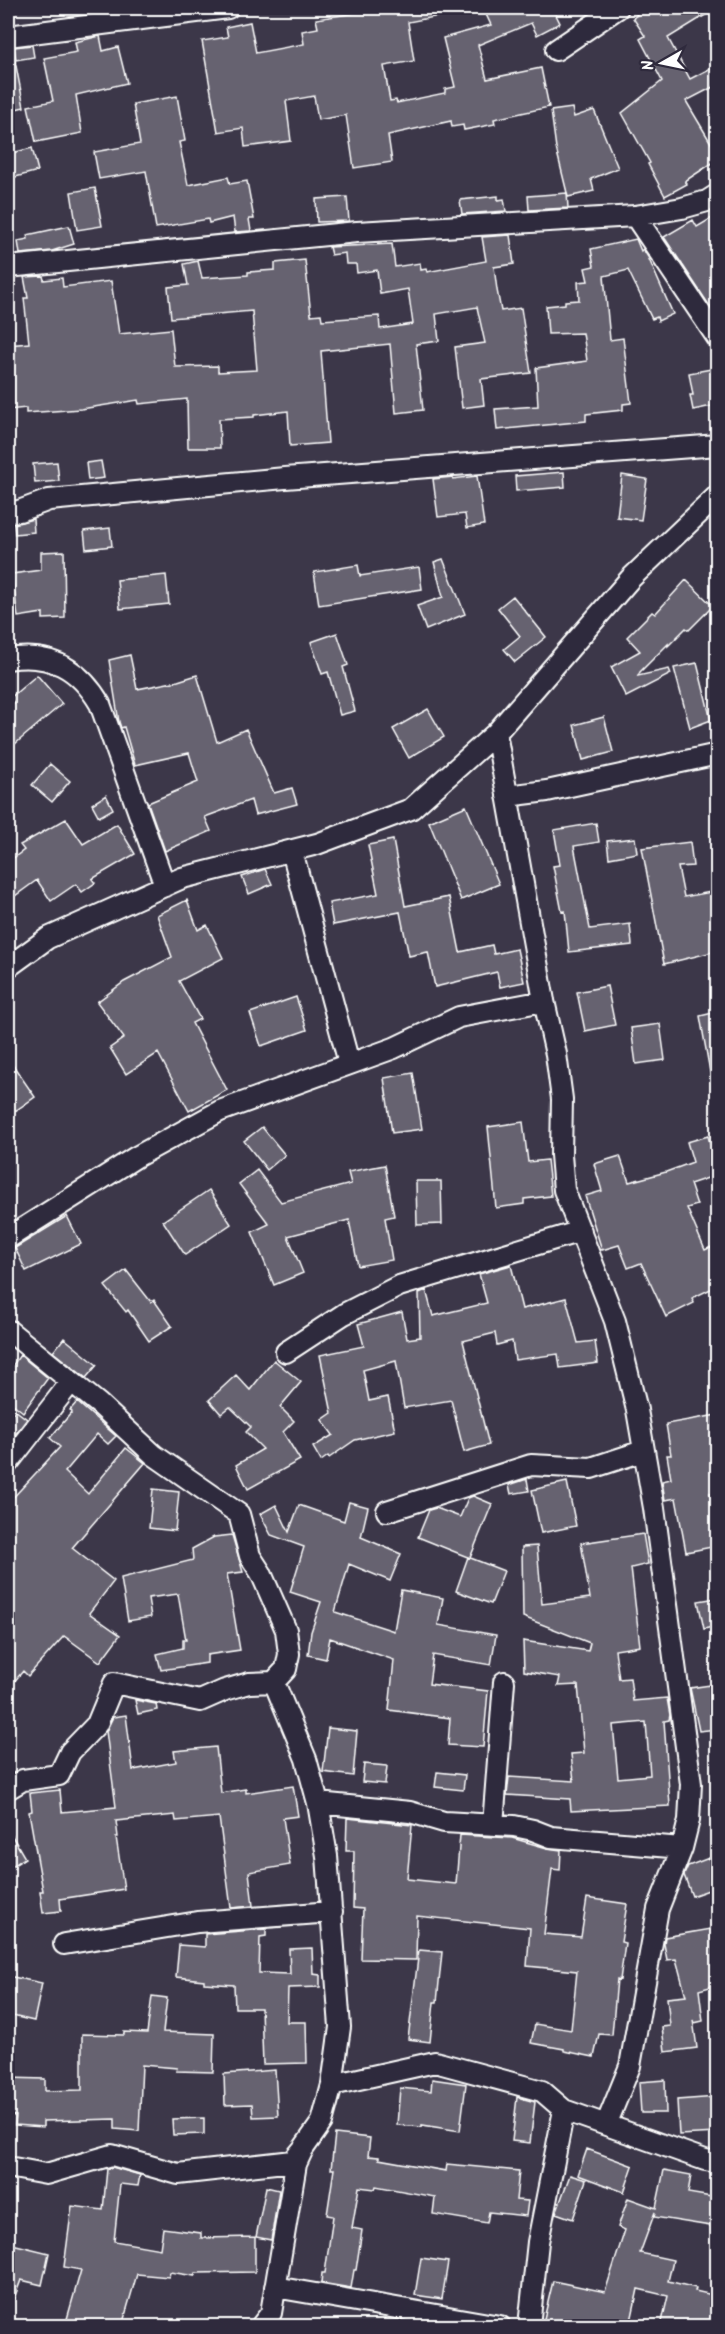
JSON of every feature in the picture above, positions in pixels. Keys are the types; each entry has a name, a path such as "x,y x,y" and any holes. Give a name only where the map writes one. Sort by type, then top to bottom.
{"street":[{"path":"8,36 228,8"},
{"path":"556,50 618,8"},
{"path":"8,267 357,232 635,216 682,208 707,201 717,194"},
{"path":"635,216 717,339"},
{"path":"8,512 19,511 49,500 261,480 717,445"},
{"path":"8,967 48,938 183,878 317,844 411,809 496,733 630,579 717,495"},
{"path":"8,659 36,658 57,662 75,672 91,688 100,704 165,886"},
{"path":"496,733 544,1001 556,1054 562,1099 561,1155 564,1190 615,1322 636,1410 654,1508 691,1784 689,1820 682,1848 658,1909 630,2066 606,2125"},
{"path":"507,796 548,791 717,754"},
{"path":"292,851 349,1063"},
{"path":"8,1238 136,1157 220,1111 394,1048 459,1017 544,1001"},
{"path":"286,1352 344,1314 399,1286 580,1231"},
{"path":"8,1330 99,1404 154,1455 239,1514 250,1556 261,1573 286,1630 290,1654 286,1669 274,1682 249,1683 200,1701 114,1683 97,1724 70,1752 59,1775 22,1780 8,1789"},
{"path":"8,1463 71,1382"},
{"path":"387,1511 531,1465 591,1468 642,1451"},
{"path":"8,2167 46,2174 112,2155 178,2174 293,2161 322,2122 332,2085 340,2027 327,1856 318,1803 306,1759 274,1682"},
{"path":"493,1825 504,1682"},
{"path":"318,1803 410,1812 444,1822 514,1826 551,1837 682,1848"},
{"path":"64,1944 198,1922 332,1912"},
{"path":"332,2085 435,2061 543,2091 564,2110 705,2160 717,2162"},
{"path":"529,2326 538,2242 564,2110"},
{"path":"261,2326 271,2313 296,2164 303,2149"},
{"path":"275,2287 500,2326"}],"building":[{"path":"388,8 445,8 445,15 408,22 414,61 384,66 390,101 396,100 397,103 445,93 445,89 455,87 443,38 491,25 483,8 568,8 555,13 560,23 537,35 531,23 478,45 487,79 541,68 549,107 494,119 495,124 464,130 463,125 452,127 451,121 388,135 392,162 354,168 346,115 318,120 314,96 286,101 291,141 245,147 243,128 218,132 202,41 228,37 226,27 250,22 256,53 304,44 302,31 318,28 316,19"},
{"path":"632,8 717,8 668,38 690,79 717,65 717,85 686,101 717,153 717,160 685,181 687,184 665,196 648,164 650,163 622,113 662,81 640,39 645,36 633,18 637,15"},
{"path":"100,36 103,51 118,47 127,83 76,95 82,133 36,142 28,106 53,101 44,58 77,52 75,42"},
{"path":"32,45 34,57 16,60 14,47"},
{"path":"15,61 24,107 8,111 8,62"},
{"path":"177,96 185,141 179,142 188,185 228,177 230,184 247,181 254,219 249,219 251,231 235,232 233,217 209,223 208,219 156,228 146,171 99,179 94,152 140,144 133,104"},
{"path":"572,108 574,117 594,110 618,168 591,179 594,191 568,197 556,148 551,111"},
{"path":"32,148 38,171 8,179 8,154"},
{"path":"95,188 102,226 77,230 71,192"},
{"path":"567,193 568,208 529,210 528,196"},
{"path":"498,196 498,200 504,199 506,211 462,214 460,200"},
{"path":"347,197 349,221 317,222 316,199"},
{"path":"717,215 717,317 664,237 693,220 697,227"},
{"path":"69,226 74,244 52,251 20,254 18,241 28,239 27,235"},
{"path":"510,235 514,264 494,267 497,290 501,311 521,308 531,373 481,379 484,405 462,408 455,347 485,343 477,307 436,314 439,341 416,344 423,410 396,413 390,344 321,351 328,443 290,446 288,411 254,415 254,417 219,419 220,448 188,448 187,399 139,404 138,400 81,409 26,413 26,408 8,410 8,345 29,343 24,298 28,298 24,277 43,276 44,280 62,278 63,287 111,281 119,334 171,329 175,367 218,366 218,372 257,370 252,311 171,318 168,287 188,285 184,264 198,261 202,278 248,275 248,272 275,270 275,263 305,260 311,315 321,314 322,320 379,316 380,329 413,324 408,289 380,294 377,270 357,273 356,264 346,264 345,253 331,255 329,247 392,244 395,267 420,263 421,270 426,269 427,272 486,261 482,237"},
{"path":"636,239 641,251 643,249 648,257 673,314 658,321 657,317 652,319 628,270 604,276 610,340 623,338 631,403 623,404 623,410 586,414 586,421 497,430 495,409 538,406 536,368 587,361 583,333 548,334 546,306 579,300 578,282 588,281 585,268 594,266 591,249"},
{"path":"717,368 717,405 693,410 689,373"},
{"path":"101,461 104,478 88,480 86,463"},
{"path":"57,462 59,481 35,483 33,464"},
{"path":"564,472 565,487 516,491 515,476"},
{"path":"622,475 647,479 641,520 617,517"},
{"path":"477,476 484,525 467,528 465,514 438,517 433,479"},
{"path":"33,519 34,532 15,534 14,524"},
{"path":"110,528 112,546 86,549 84,531"},
{"path":"64,551 65,618 43,619 43,613 18,617 12,574 41,570 41,552"},
{"path":"443,559 465,614 426,630 417,606 443,597 434,562"},
{"path":"358,565 360,576 419,567 422,589 319,605 314,572"},
{"path":"166,575 169,604 120,609 117,580"},
{"path":"686,580 713,606 689,630 686,628 668,646 668,644 638,676 669,669 671,674 626,697 611,667 640,651 627,637 652,612 655,614"},
{"path":"513,596 546,637 515,662 504,649 520,636 498,608"},
{"path":"337,633 348,665 343,667 355,711 340,715 328,672 322,674 311,642"},
{"path":"130,655 137,689 197,675 217,742 246,729 274,793 292,788 297,804 255,815 251,800 205,817 211,831 165,851 148,803 198,782 189,753 135,765 124,727 121,728 119,722 109,660"},
{"path":"697,663 711,720 690,728 674,668"},
{"path":"37,675 62,704 8,750 8,708 14,703 10,698"},
{"path":"428,709 444,737 409,758 393,729"},
{"path":"604,717 613,752 583,760 574,725"},
{"path":"50,764 70,781 52,802 32,785"},
{"path":"106,795 113,809 99,817 92,804"},
{"path":"466,806 499,884 461,900 429,822"},
{"path":"66,819 83,844 117,824 135,854 92,879 95,883 82,892 76,884 51,901 37,880 8,901 8,862 24,850 20,845"},
{"path":"596,823 599,842 574,846 590,929 630,924 632,945 569,952 565,911 562,912 553,866 560,865 554,830"},
{"path":"635,838 637,853 609,858 607,841"},
{"path":"393,840 405,906 449,897 460,952 492,945 494,954 517,949 524,982 500,987 497,972 435,987 428,952 409,956 400,912 333,925 329,903 378,894 368,845"},
{"path":"690,842 693,866 678,867 684,897 717,891 717,951 664,964 642,848"},
{"path":"265,869 272,884 249,894 242,877"},
{"path":"187,900 198,930 207,925 223,958 179,981 200,1019 192,1023 227,1090 189,1111 158,1053 126,1074 110,1048 124,1038 97,1002 124,982 172,957 157,915"},
{"path":"607,986 615,1025 585,1031 577,992"},
{"path":"296,997 307,1030 261,1046 250,1013"},
{"path":"717,1012 717,1071 710,1072 700,1016"},
{"path":"660,1024 665,1060 636,1064 631,1028"},
{"path":"8,1058 35,1097 8,1116"},
{"path":"413,1073 422,1129 392,1133 384,1078"},
{"path":"523,1122 528,1162 547,1160 551,1196 524,1199 524,1204 496,1208 488,1127"},
{"path":"262,1127 285,1155 267,1170 244,1141"},
{"path":"708,1136 717,1175 690,1184 697,1205 687,1208 705,1250 711,1247 717,1262 717,1286 692,1298 694,1303 666,1317 641,1263 628,1268 619,1245 602,1250 585,1196 602,1191 594,1164 620,1156 629,1182 693,1162 687,1142"},
{"path":"385,1165 394,1216 385,1218 392,1260 358,1266 349,1220 288,1236 303,1273 274,1285 252,1232 269,1224 239,1184 257,1170 281,1202 351,1184 348,1172"},
{"path":"416,1181 441,1181 442,1224 417,1225"},
{"path":"209,1190 231,1224 185,1255 163,1221"},
{"path":"67,1216 81,1244 26,1271 15,1248"},
{"path":"511,1265 522,1309 566,1298 578,1343 595,1341 598,1363 560,1368 558,1354 515,1360 512,1341 497,1345 495,1333 463,1341 489,1445 464,1452 451,1400 404,1408 396,1361 363,1370 369,1401 388,1397 395,1431 355,1440 321,1461 313,1447 333,1435 322,1420 332,1413 320,1355 364,1346 358,1324 402,1312 407,1339 420,1337 419,1293 426,1290 433,1316 487,1303 479,1274"},
{"path":"126,1270 151,1302 154,1300 172,1326 149,1341 128,1310 126,1312 105,1286"},
{"path":"64,1338 97,1365 86,1378 53,1352"},
{"path":"20,1355 48,1378 23,1412 8,1400 8,1372"},
{"path":"274,1360 301,1382 280,1407 294,1421 283,1432 300,1460 248,1489 236,1465 263,1449 246,1432 251,1427 230,1407 221,1414 209,1400 236,1375 250,1390"},
{"path":"77,1402 116,1436 108,1444 97,1434 65,1472 88,1494 126,1448 145,1463 72,1548 114,1581 89,1613 120,1635 100,1662 64,1636 28,1676 23,1671 8,1689 8,1503 60,1447 50,1438 72,1412 70,1410"},
{"path":"15,1410 27,1419 8,1444 8,1419"},
{"path":"717,1415 717,1464 713,1465 717,1492 710,1493 717,1531 717,1546 686,1552 676,1498 665,1500 662,1481 671,1479 667,1455 671,1455 666,1424"},
{"path":"527,1479 529,1491 511,1494 509,1485"},
{"path":"567,1482 576,1526 541,1533 532,1490"},
{"path":"153,1489 179,1492 175,1531 149,1528"},
{"path":"473,1496 492,1504 470,1558 418,1537 429,1510 436,1508 460,1517 468,1498"},
{"path":"349,1502 368,1507 361,1537 401,1554 390,1581 349,1564 335,1612 394,1631 401,1590 443,1598 438,1625 496,1635 491,1665 433,1655 429,1684 488,1691 483,1747 448,1745 450,1718 389,1710 394,1660 330,1638 326,1659 308,1655 311,1632 321,1602 290,1592 304,1547 271,1535 260,1514 276,1505 289,1532 299,1505 344,1521"},
{"path":"643,1534 648,1564 631,1568 640,1646 615,1650 619,1679 630,1678 633,1701 667,1698 670,1715 669,1720 664,1721 670,1806 571,1811 570,1799 507,1795 509,1777 574,1781 571,1754 584,1753 578,1685 558,1686 560,1677 524,1671 523,1641 588,1651 590,1643 523,1617 522,1547 537,1546 542,1604 590,1598 581,1543","holes":["646,1722 650,1775 618,1778 613,1725"]},
{"path":"232,1535 243,1572 227,1574 240,1650 207,1655 207,1663 161,1670 157,1654 183,1648 183,1640 186,1640 178,1594 148,1598 151,1617 128,1621 121,1578 193,1560 192,1549 214,1537"},
{"path":"468,1557 504,1571 491,1604 456,1591"},
{"path":"717,1598 717,1626 704,1629 698,1601"},
{"path":"717,1684 717,1729 699,1731 690,1688"},
{"path":"135,1700 156,1704 157,1710 138,1714"},
{"path":"126,1715 133,1770 176,1762 174,1751 216,1747 221,1793 246,1789 246,1793 293,1786 298,1816 283,1818 290,1865 249,1872 253,1906 231,1908 219,1817 176,1821 175,1815 116,1821 118,1837 116,1837 124,1889 60,1899 61,1911 43,1913 40,1891 43,1891 29,1812 32,1811 30,1793 60,1790 62,1812 116,1807 106,1731 113,1717"},
{"path":"328,1728 357,1731 353,1776 323,1772"},
{"path":"364,1764 387,1766 385,1784 362,1782"},
{"path":"437,1772 465,1775 463,1790 435,1787"},
{"path":"347,1818 412,1825 407,1879 456,1884 460,1835 512,1838 561,1850 560,1870 552,1869 544,1934 581,1937 587,1898 627,1904 621,1942 625,1943 620,1980 617,1979 612,2035 599,2034 594,2057 531,2043 535,2024 571,2030 577,1971 527,1966 530,1928 417,1916 416,1960 361,1959 363,1909 353,1908 354,1851 346,1851"},
{"path":"8,1829 25,1858 8,1869"},
{"path":"709,1858 717,1887 692,1896 684,1875 688,1866"},
{"path":"717,1928 717,1985 699,1990 703,2021 694,2023 693,2020 697,2048 665,2052 662,2027 670,2026 667,1998 686,1996 676,1959 667,1960 665,1937"},
{"path":"266,1929 266,1936 260,1937 259,1973 290,1974 289,1949 312,1948 313,1974 320,1975 320,1987 288,1988 287,2022 306,2022 307,2063 263,2064 261,2008 235,2008 234,1985 204,1983 204,1980 176,1977 179,1945 205,1947 205,1934"},
{"path":"419,1950 442,1952 430,2042 408,2039"},
{"path":"8,1976 42,1983 34,2021 8,2015"},
{"path":"152,1996 167,1998 163,2032 214,2034 213,2072 176,2071 177,2068 142,2065 139,2131 115,2129 115,2119 43,2121 43,2127 15,2125 16,2116 8,2115 8,2078 45,2079 45,2091 82,2090 82,2034 147,2033"},
{"path":"275,2070 278,2116 253,2117 252,2104 225,2105 224,2074"},
{"path":"432,2079 466,2084 460,2131 422,2125 422,2127 397,2125 400,2088 431,2091"},
{"path":"665,2080 666,2113 641,2113 639,2082"},
{"path":"517,2097 535,2102 530,2143 512,2141"},
{"path":"717,2097 717,2133 679,2135 677,2100"},
{"path":"204,2118 204,2134 173,2135 172,2119"},
{"path":"335,2134 370,2138 368,2156 379,2157 379,2159 446,2171 447,2164 519,2171 516,2200 528,2201 526,2216 489,2212 487,2223 433,2214 435,2197 376,2186 375,2189 359,2187 352,2228 362,2230 351,2288 321,2283 322,2273 325,2273 333,2216 327,2215 334,2169 331,2169"},
{"path":"587,2149 633,2166 624,2192 578,2175"},
{"path":"112,2167 140,2175 138,2186 120,2184 114,2241 160,2249 163,2228 201,2233 201,2238 255,2237 255,2272 195,2273 195,2276 170,2272 169,2277 137,2274 122,2326 65,2326 81,2270 64,2267 72,2206 103,2210 107,2169"},
{"path":"664,2170 691,2175 688,2193 717,2198 717,2227 654,2217 655,2212 640,2253 673,2260 668,2281 717,2296 711,2326 661,2326 668,2296 638,2289 630,2326 557,2326 543,2323 553,2281 605,2292 625,2230 618,2227 628,2198 656,2208"},
{"path":"570,2175 586,2180 573,2219 556,2213"},
{"path":"266,2187 279,2190 271,2240 256,2237"},
{"path":"8,2243 49,2253 42,2285 21,2280 9,2312 8,2312"},
{"path":"421,2258 448,2262 442,2299 415,2295"}]}
